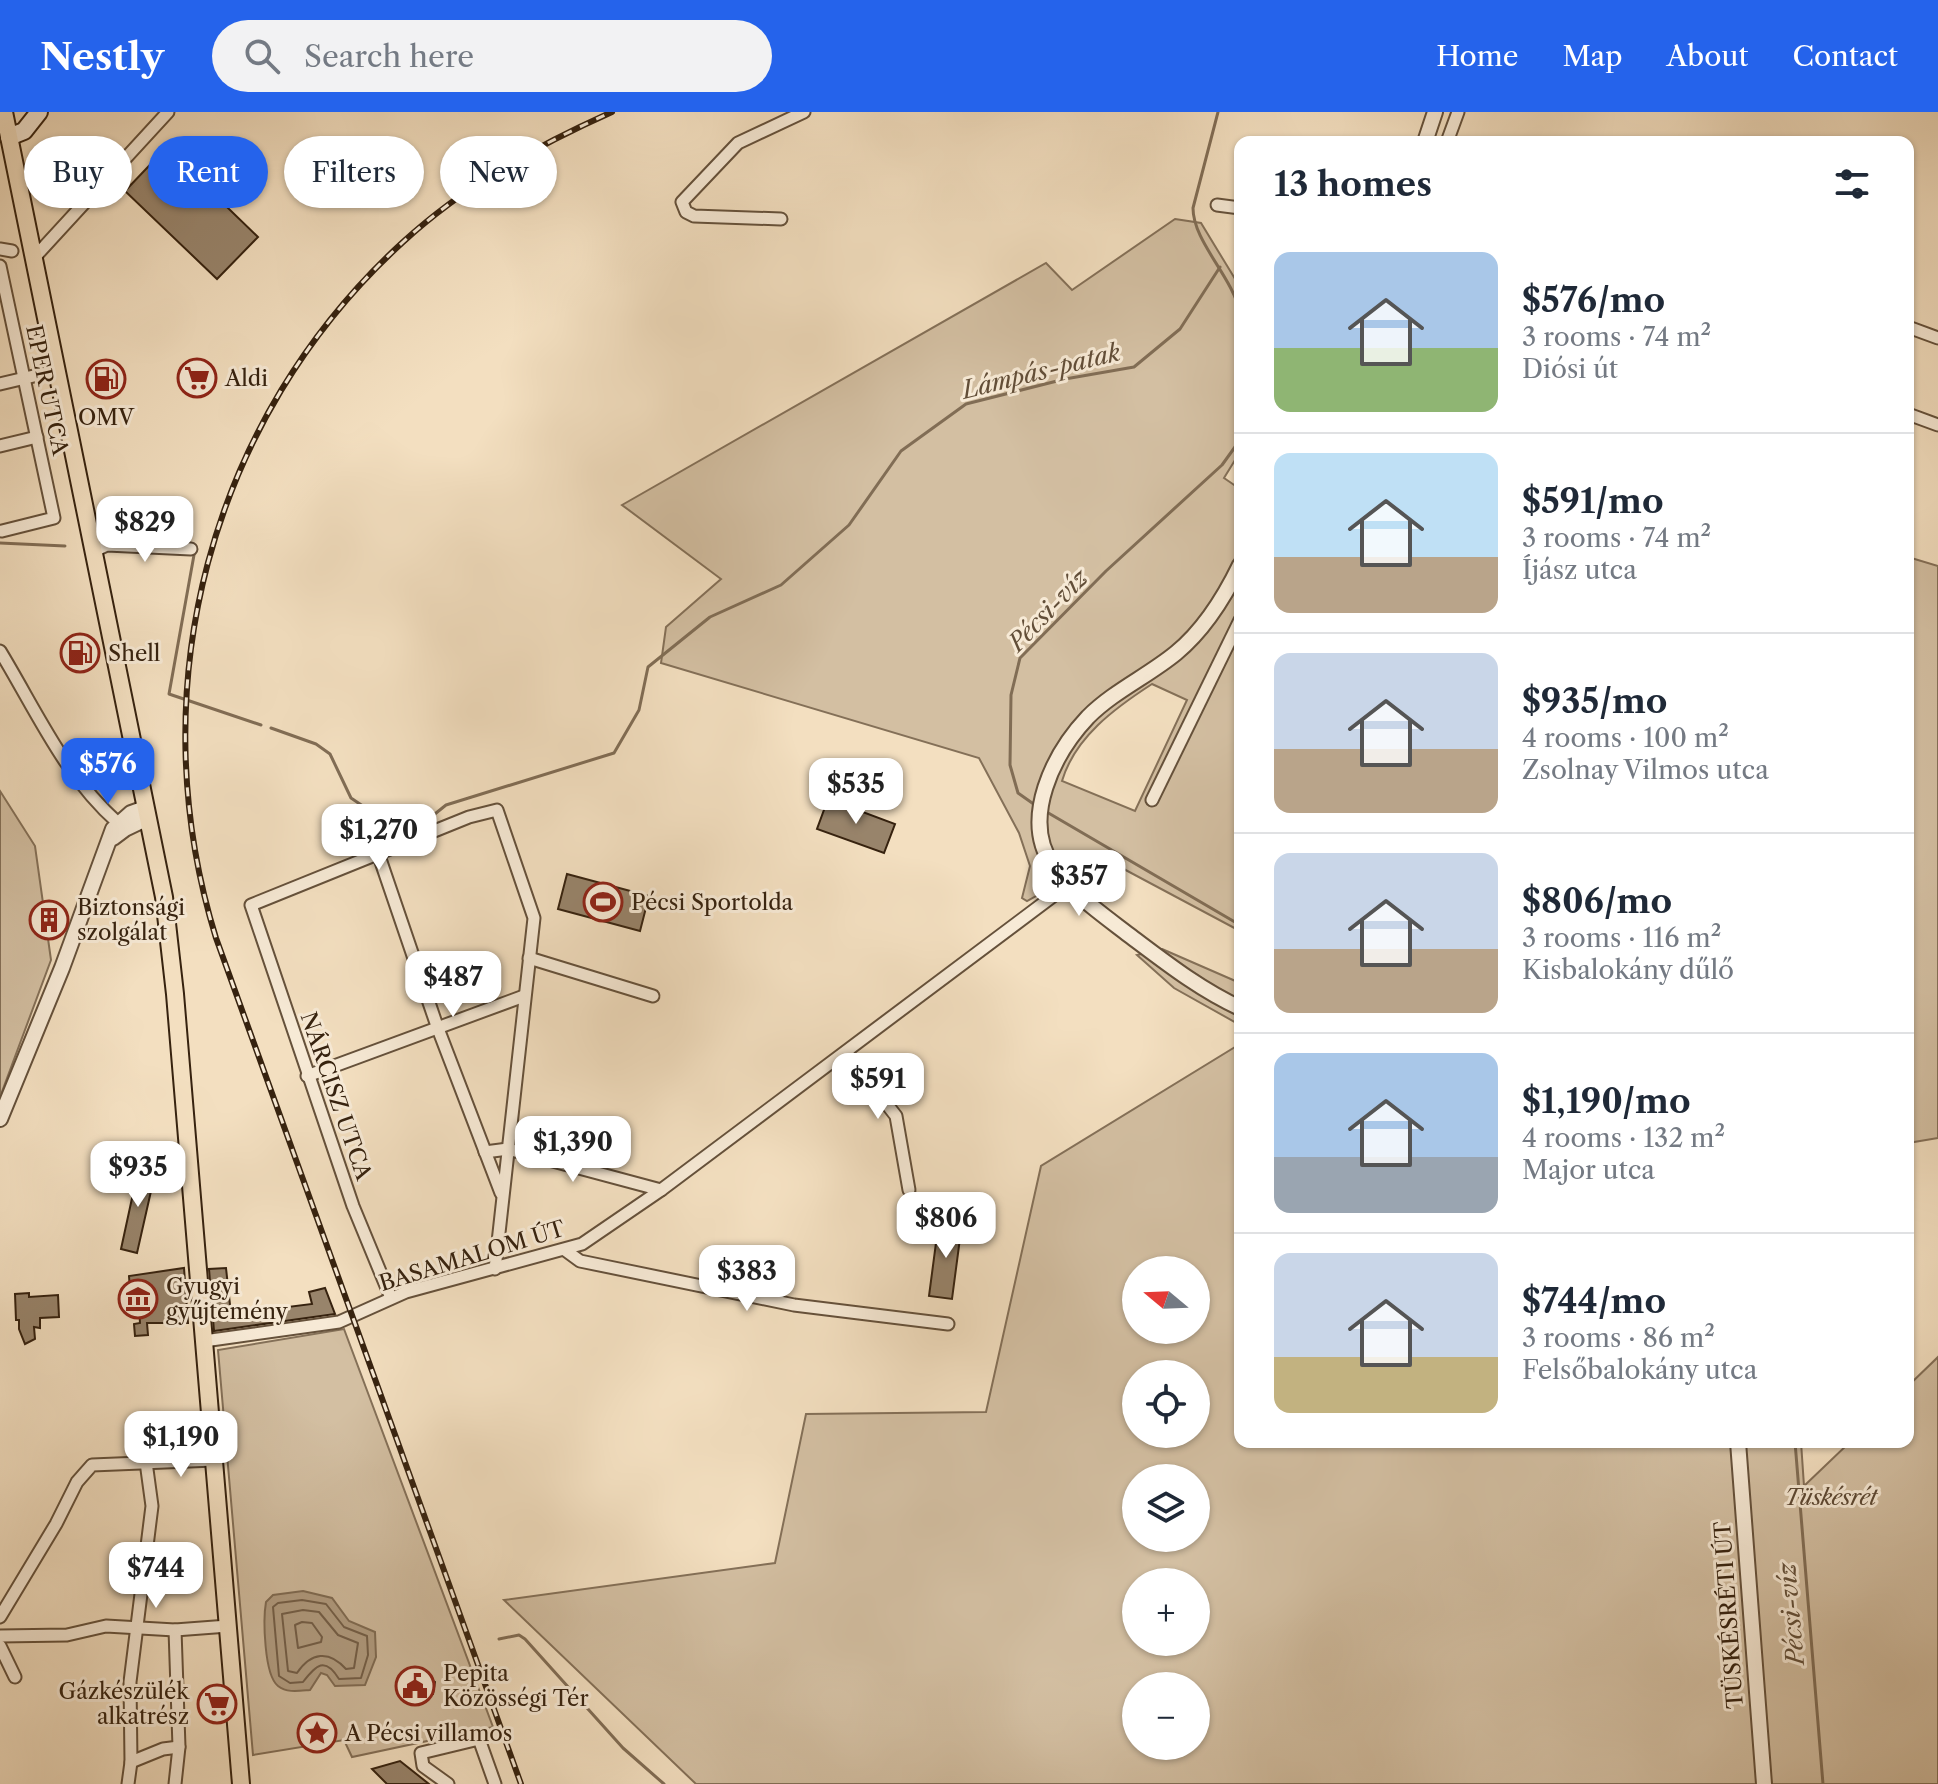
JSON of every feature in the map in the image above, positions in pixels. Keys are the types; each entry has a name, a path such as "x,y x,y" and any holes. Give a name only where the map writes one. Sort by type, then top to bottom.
{"main road":[{"path":"4,112 164,897 175,994 241,1784"},
{"path":"9,137 24,131 39,112"}],"street":[{"path":"33,259 168,112"},
{"path":"781,219 694,216 686,212 682,202 738,143 804,112"},
{"path":"1427,136 1435,112"},
{"path":"1449,136 1458,112"},
{"path":"1217,205 1234,207"},
{"name":"EPER UTCA","path":"0,266 2,290 26,378 54,518 2,531"},
{"path":"1914,329 1938,338"},
{"path":"0,384 55,371"},
{"path":"1914,416 1938,425"},
{"path":"0,446 37,437"},
{"path":"92,543 191,549"},
{"path":"1234,576 1195,635 1175,654 1112,697 1082,724 1055,767 1043,797 1040,817 1048,858 1069,884 1185,978 1234,1005"},
{"path":"1152,800 1234,632"},
{"path":"0,651 59,755 87,792 118,823"},
{"path":"495,1269 534,918 497,810 469,817 378,853 437,1026 501,1194"},
{"path":"0,1119 62,968 107,844 118,823 146,813"},
{"path":"107,844 146,813"},
{"name":"NÁRCISZ UTCA","path":"378,853 251,905 353,1206 391,1298"},
{"name":"BASAMALOM ÚT","path":"204,1341 339,1322 391,1298 582,1244 661,1190 1069,884"},
{"path":"529,958 653,996"},
{"path":"307,1076 524,996"},
{"path":"846,1052 896,1116 909,1190"},
{"path":"485,1152 508,1149 661,1190"},
{"path":"565,1250 580,1261 794,1305 948,1324"},
{"name":"TÜSKÉSRÉTI ÚT","path":"1738,1448 1764,1784"},
{"path":"0,1617 84,1472 92,1465 214,1460"},
{"path":"128,1784 131,1762 130,1682 152,1506 146,1462"},
{"path":"0,1636 67,1635 106,1626 175,1630 228,1626"},
{"path":"175,1630 179,1747 175,1784"},
{"path":"0,1646 15,1677"},
{"path":"448,1784 423,1766 421,1753 479,1739 495,1784"},
{"path":"131,1762 163,1749 179,1747"}],"green space":[{"path":"1175,219 1201,223 1234,277 1234,462 1224,478 1234,485 1234,928 1120,867 1093,886 1081,871 1027,901 1022,898 1030,866 1019,833 979,758 661,663 666,627 721,579 622,505 1046,263 1072,290","holes":["1152,684 1187,700 1135,811 1062,781 1086,737 1124,703"]},
{"path":"1914,559 1938,566 1938,1138 1914,1142"},
{"path":"0,791 35,846 51,960 0,1097"},
{"path":"1162,949 1234,980 1234,1022 1174,988 1137,955"},
{"name":"Tüskésrét","path":"1234,1048 1234,1448 1801,1448 1804,1486 1844,1448 1914,1448 1914,1380 1938,1357 1938,1784 696,1784 504,1600 775,1563 806,1414 986,1412 1041,1166"},
{"path":"344,1329 493,1727 352,1757 344,1740 253,1755 218,1350"}],"water":[{"path":"303,1591 332,1598 349,1621 375,1632 376,1657 365,1685 335,1686 327,1675 321,1673 310,1690 293,1691 281,1688 273,1680 266,1646 266,1602 273,1595"}],"building":[{"path":"148,167 148,208 228,208 258,237 217,279 132,198 132,184"},
{"path":"828,799 895,824 884,853 817,829"},
{"name":"Pécsi Sportolda","path":"567,874 649,896 640,931 558,909"},
{"path":"139,1166 156,1169 137,1253 121,1249"},
{"path":"939,1220 962,1223 952,1299 929,1296"},
{"path":"762,1265 784,1270 781,1286 759,1282"},
{"path":"184,1268 188,1323 147,1323 148,1335 135,1336 134,1324 140,1323 139,1307 126,1308 125,1290 130,1290 129,1276"},
{"path":"226,1268 231,1314 312,1304 309,1292 325,1288 335,1314 214,1331 209,1269"},
{"path":"29,1293 29,1297 58,1295 59,1317 40,1318 40,1328 34,1327 35,1339 25,1344 19,1320 16,1320 15,1294"},
{"path":"425,1676 435,1682 433,1694 410,1694 406,1688 409,1679"},
{"path":"400,1761 429,1784 387,1784 372,1769"}],"waterway":[{"name":"Pécsi-víz","path":"1218,112 1193,208 1199,234 1234,295"},
{"name":"Lámpás-patak","path":"271,728 316,744 330,754 351,798 382,819 415,830 446,805 614,753 639,710 648,667 710,617 781,585 849,525 901,451 966,404 1065,379 1134,367 1180,329 1220,267"},
{"name":"Pécsi-víz","path":"1035,805 1018,793 1010,765 1011,695 1020,658 1106,571 1222,465 1234,448"},
{"path":"0,543 65,546"},
{"name":"Lámpás-patak","path":"194,555 169,694 261,725"},
{"name":"Pécsi-víz","path":"1045,811 1234,921"},
{"name":"Pécsi-víz","path":"1795,1448 1823,1784"},
{"path":"499,1639 519,1635 525,1639 623,1748 664,1784"}],"railway":[{"path":"521,1784 216,938 194,844 185,749 190,655 208,563 238,474 281,390 336,313 403,242 451,203 529,153 612,112"}],"place":[{"name":"Aldi","path":"197,378"},
{"name":"OMV","path":"106,379"},
{"name":"Shell","path":"80,653"},
{"name":"Pécsi Sportolda","path":"603,902"},
{"name":"Biztonsági szolgálat","path":"49,920"},
{"name":"Gyugyi gyűjtemény","path":"138,1299"},
{"name":"Pepita Közösségi Tér","path":"415,1686"},
{"name":"Gázkészülék alkatrész","path":"217,1704"},
{"name":"A Pécsi villamos","path":"317,1733"}]}
